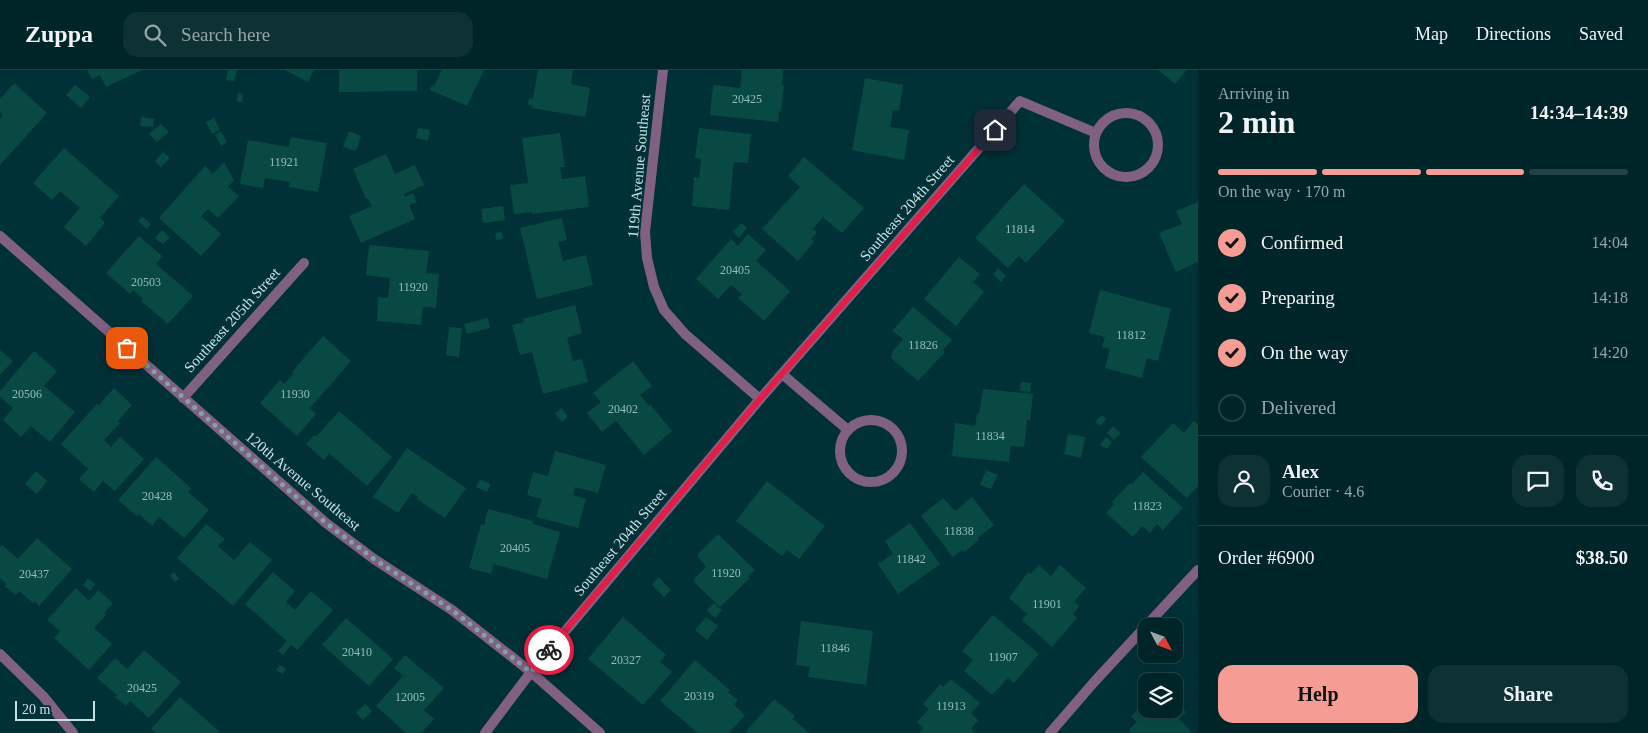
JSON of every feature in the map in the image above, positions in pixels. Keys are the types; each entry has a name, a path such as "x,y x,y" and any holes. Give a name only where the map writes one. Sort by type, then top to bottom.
{"street":[{"name":"119th Avenue Southeast","path":"663,70 645,232 647,258 654,287 664,310 685,334 760,399"},
{"name":"Southeast 204th Street","path":"486,733 531,672 760,399 1020,101 1096,133"},
{"path":"1122,113 1133,114 1143,118 1152,125 1157,135 1156,157 1147,169 1134,177 1114,175 1105,170 1098,162 1094,143 1096,133 1102,123 1111,116 1122,113"},
{"name":"120th Avenue Southeast","path":"0,236 326,523 374,559 452,610 531,672 600,733"},
{"name":"Southeast 205th Street","path":"183,398 304,263"},
{"path":"782,374 848,430"},
{"path":"867,420 877,420 892,428 901,441 902,452 900,462 895,471 887,478 868,482 851,474 845,467 840,448 848,430 867,420"},
{"path":"1050,733 1095,681 1198,570"},
{"path":"0,654 43,696 73,733"}],"building":[{"path":"87,70 142,70 106,87 100,75 92,79"},
{"path":"228,70 237,70 234,81 226,80"},
{"path":"285,70 314,70 308,82"},
{"path":"339,70 417,70 417,91 339,92"},
{"path":"442,70 484,70 467,106 430,90"},
{"path":"538,70 573,70 571,84 590,88 585,117 532,108 532,106 528,105 529,98 533,99"},
{"path":"742,70 783,70 782,85 784,85 778,122 710,115 713,85 740,88"},
{"path":"1158,70 1186,70 1175,84"},
{"path":"865,78 903,85 899,111 893,110 890,127 909,130 904,160 852,150"},
{"path":"14,83 47,113 0,165 0,119 3,115 0,112 0,99"},
{"path":"75,85 90,97 81,108 66,95"},
{"path":"238,93 243,94 242,103 237,101"},
{"path":"141,117 154,119 153,127 140,126"},
{"path":"214,118 220,130 212,134 206,122"},
{"path":"161,124 169,132 157,142 149,134"},
{"path":"418,128 430,130 428,141 416,138"},
{"path":"699,128 751,134 748,163 734,162 729,210 692,206 694,177 699,178 701,159 695,158"},
{"path":"221,131 227,142 221,146 215,135"},
{"path":"349,131 361,136 356,151 343,147"},
{"path":"560,133 565,167 560,167 562,179 585,176 589,207 532,214 532,212 514,214 510,185 528,183 522,138"},
{"path":"291,137 327,143 318,192 289,187 290,182 265,178 263,188 240,184 248,140 289,147"},
{"path":"64,148 119,196 100,218 105,223 86,246 64,227 80,208 60,191 52,200 33,183"},
{"path":"163,152 170,158 161,167 155,161"},
{"path":"386,154 395,174 415,165 424,185 404,194 405,197 413,193 417,202 409,205 415,219 361,243 349,216 372,206 368,199 366,199 353,169"},
{"path":"804,157 864,208 842,233 823,217 813,229 817,232 811,239 814,242 798,261 762,229 800,187 788,176"},
{"path":"224,162 234,180 228,187 239,196 218,218 208,209 201,216 221,234 201,256 159,218 205,166 213,174"},
{"path":"1024,184 1065,221 1026,263 1019,256 1008,268 975,238"},
{"path":"1198,202 1198,262 1176,272 1159,233 1182,224 1176,211"},
{"path":"503,206 505,220 483,223 481,209"},
{"path":"142,216 151,224 147,229 138,221"},
{"path":"562,218 567,240 558,242 563,261 586,255 593,285 537,299 520,228"},
{"path":"741,223 747,228 739,238 733,232"},
{"path":"162,230 170,237 163,244 155,238"},
{"path":"502,232 503,239 496,240 495,233"},
{"path":"748,234 766,250 756,261 790,291 764,321 738,298 742,294 731,285 718,299 696,279 731,239 738,246"},
{"path":"139,236 162,256 156,264 193,296 168,324 141,301 143,299 133,290 130,294 106,273"},
{"path":"369,245 429,251 426,273 439,274 436,308 423,307 421,325 377,321 378,297 388,298 390,278 366,275"},
{"path":"959,257 980,274 973,282 984,292 956,326 924,299"},
{"path":"998,268 1006,276 1001,282 993,274"},
{"path":"1100,290 1171,309 1158,361 1147,358 1142,378 1105,368 1110,349 1102,347 1105,337 1089,333"},
{"path":"575,305 582,333 567,338 573,361 582,359 588,382 543,394 532,352 520,355 512,325 524,322 523,319"},
{"path":"913,307 952,340 943,350 945,352 918,381 890,357 903,339 892,331"},
{"path":"488,318 490,328 467,334 464,324"},
{"path":"449,327 462,328 459,357 446,355"},
{"path":"323,336 351,361 310,408 316,414 297,436 260,403 280,380 284,384"},
{"path":"0,350 13,361 0,375"},
{"path":"34,351 57,371 44,386 75,412 50,442 31,426 21,437 3,420 13,408 0,397 0,391"},
{"path":"633,361 652,386 640,395 672,431 644,455 616,421 602,432 587,413 601,402 593,393"},
{"path":"1021,382 1031,383 1030,392 1020,391"},
{"path":"114,388 132,405 118,421 120,423 104,440 111,447 120,437 144,459 115,491 103,481 94,492 79,479 88,469 61,444"},
{"path":"983,389 1033,394 1030,420 1027,420 1024,447 1011,446 1009,462 952,456 955,423 975,426"},
{"path":"562,408 568,417 562,422 555,413"},
{"path":"339,411 392,457 367,486 329,453 324,460 306,444 314,435 316,437"},
{"path":"1102,415 1106,419 1100,426 1095,422"},
{"path":"1194,421 1198,425 1198,486 1187,498 1141,457 1173,423 1184,433"},
{"path":"1113,426 1121,433 1114,440 1107,433"},
{"path":"1068,434 1085,437 1081,458 1064,454"},
{"path":"1106,437 1112,442 1107,449 1100,445"},
{"path":"407,448 466,488 445,518 417,499 418,497 412,493 398,513 373,497"},
{"path":"555,451 606,465 598,493 575,487 573,495 586,499 578,528 536,517 542,499 527,495 533,472 548,476"},
{"path":"156,457 191,488 188,492 209,510 184,538 159,517 152,526 139,514 137,516 118,500"},
{"path":"986,470 998,475 991,489 980,485"},
{"path":"36,471 47,481 37,494 25,484"},
{"path":"1143,472 1183,508 1163,530 1157,524 1150,533 1142,526 1133,537 1106,513 1114,504 1112,502"},
{"path":"480,479 491,484 487,492 476,487"},
{"path":"767,481 825,526 799,559 787,550 782,556 736,521"},
{"path":"972,497 994,525 964,552 962,550 953,557 921,516 943,498 955,511"},
{"path":"488,509 533,521 533,524 560,532 547,579 494,564 491,574 469,568 481,524 484,525"},
{"path":"910,523 940,564 898,594 878,564 893,554 885,541"},
{"path":"206,524 225,539 218,546 234,560 250,542 272,560 233,606 177,558"},
{"path":"718,534 755,570 748,576 750,578 720,607 694,582 694,579 706,567 697,555"},
{"path":"37,538 72,569 39,606 35,601 33,603 19,591 16,595 5,586 6,584 0,578 0,547 2,545 18,559"},
{"path":"1039,565 1051,576 1060,565 1086,588 1074,602 1079,606 1073,614 1077,618 1052,647 1022,620 1027,614 1009,598 1028,572 1030,574"},
{"path":"174,572 179,579 175,582 170,576"},
{"path":"273,572 295,591 286,602 295,610 311,591 333,610 297,650 291,645 283,655 278,651 287,641 245,604"},
{"path":"658,577 671,590 664,597 652,585"},
{"path":"88,578 95,584 90,591 83,585"},
{"path":"76,588 89,601 98,590 113,603 104,613 106,615 94,628 112,644 89,670 54,638 60,631 47,620"},
{"path":"714,603 722,610 715,618 707,610"},
{"path":"993,615 1039,654 1014,683 1008,678 992,695 964,671 973,660 962,651"},
{"path":"623,617 666,655 660,662 672,672 643,705 588,659"},
{"path":"706,617 718,626 707,640 695,630"},
{"path":"346,618 393,659 369,686 322,645"},
{"path":"801,621 873,631 866,685 808,677 810,667 796,665"},
{"path":"144,650 181,682 149,718 130,701 126,706 115,697 117,695 97,678 115,658 127,669"},
{"path":"405,655 444,688 424,710 434,719 421,733 406,733 376,706 403,676 394,668"},
{"path":"695,660 730,690 728,692 738,700 734,705 745,715 729,733 698,733 660,701"},
{"path":"280,665 286,669 283,674 276,670"},
{"path":"951,679 980,703 971,713 978,720 971,729 976,733 919,733 923,728 917,722 929,709 923,704 940,684 943,687"},
{"path":"180,697 219,731 218,733 156,733 151,729"},
{"path":"774,699 795,716 793,719 809,733 745,733"},
{"path":"365,704 372,711 363,720 356,713"},
{"path":"1138,710 1138,718 1180,718 1191,731 1189,733 1132,733 1129,730 1137,722 1131,717"}],"way so far":[{"path":"127,348 326,523 374,559 452,610 531,672 549,650"}],"route":[{"path":"549,650 760,399 995,130"}]}
